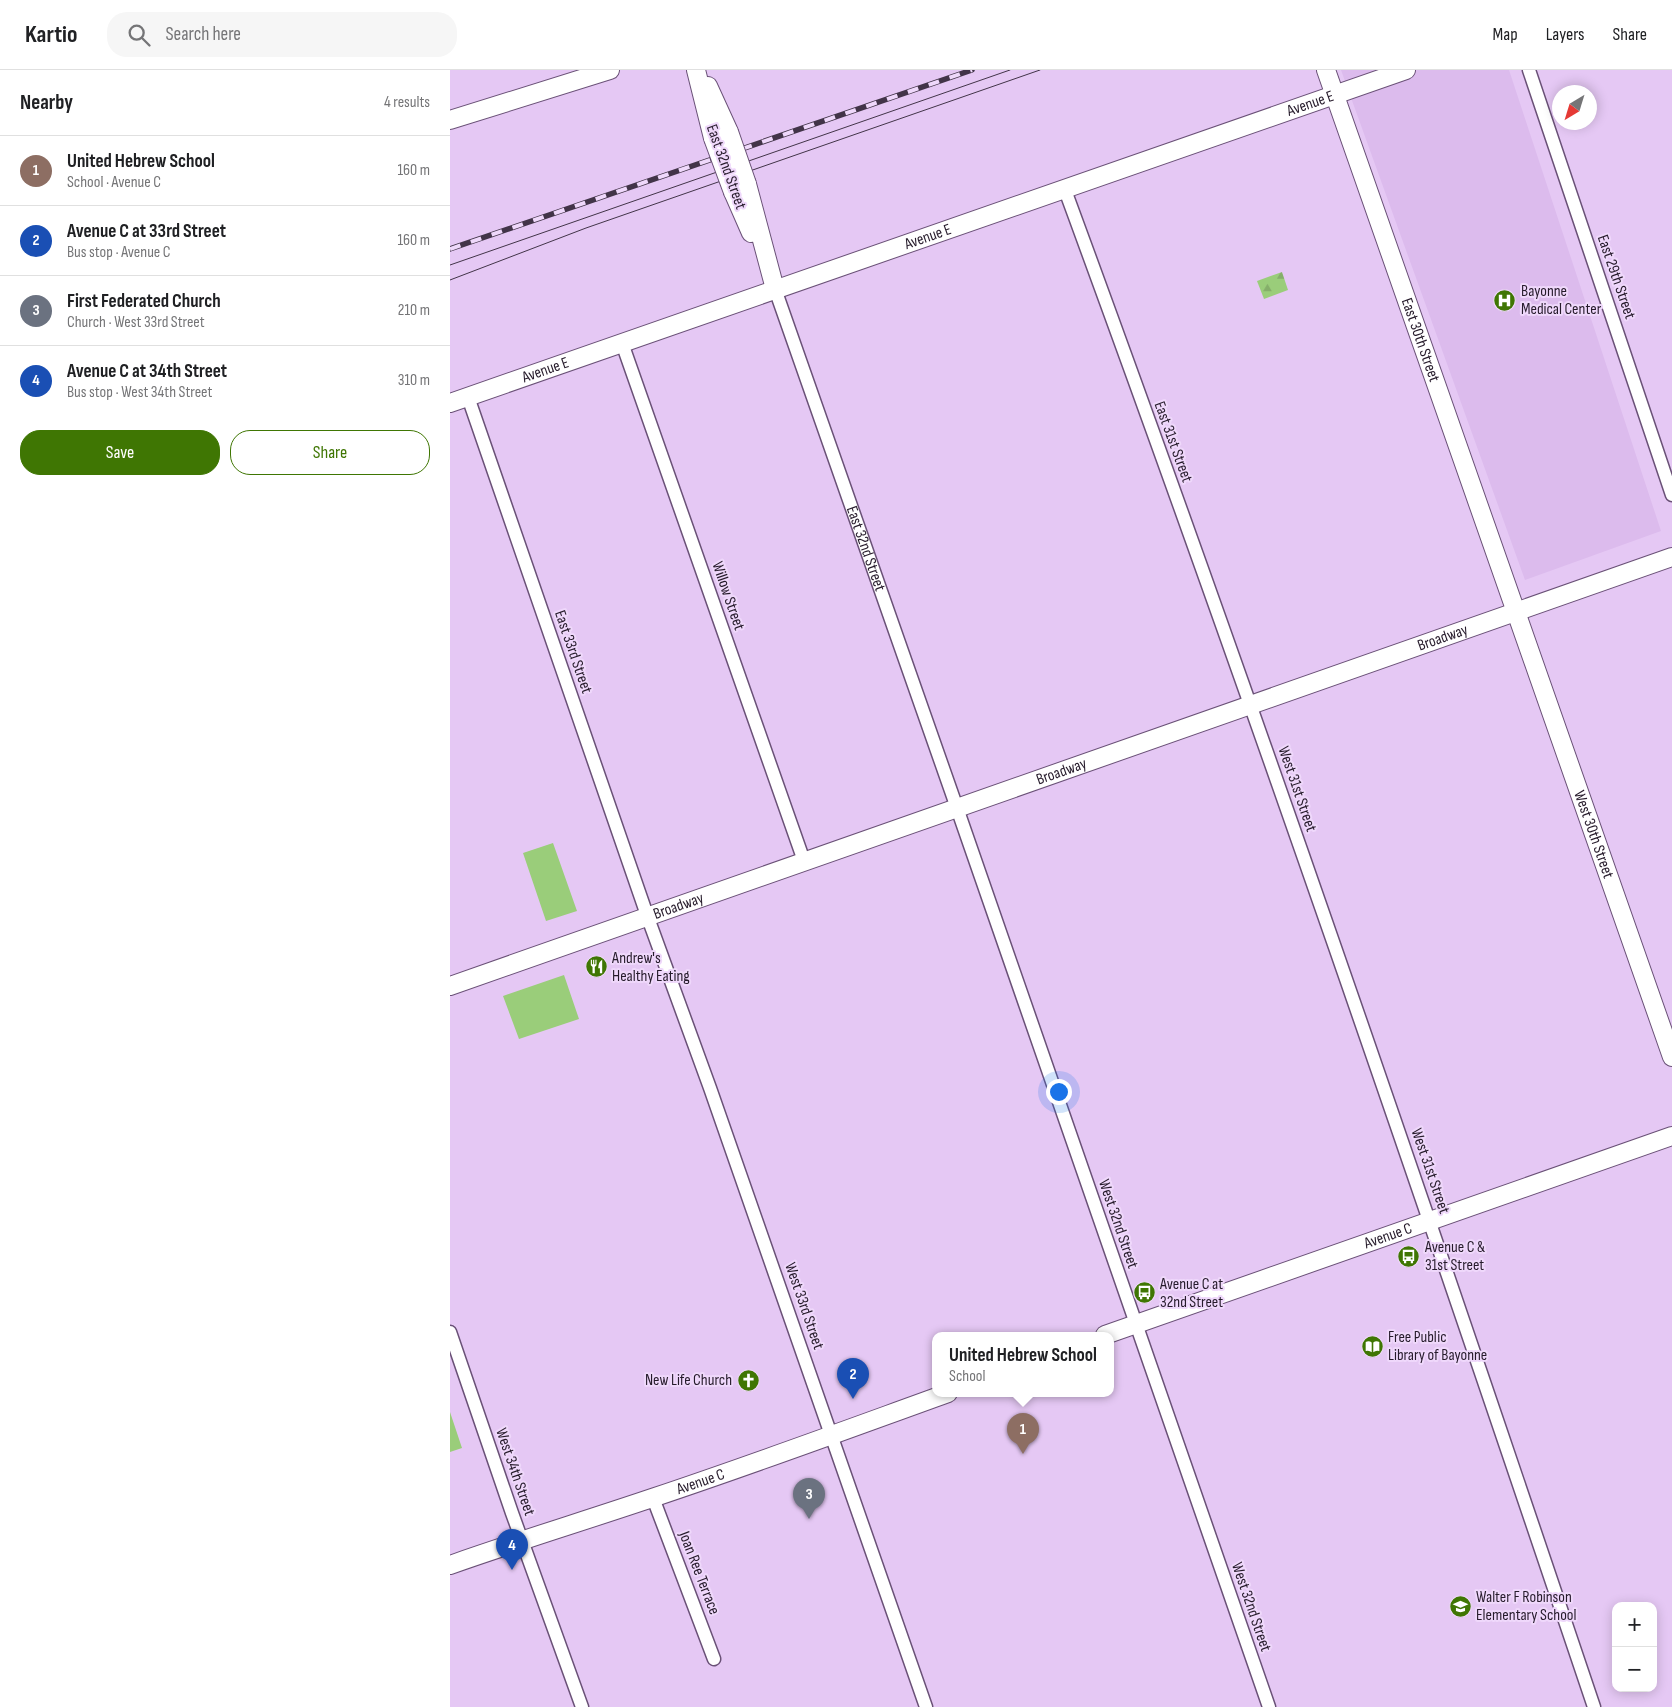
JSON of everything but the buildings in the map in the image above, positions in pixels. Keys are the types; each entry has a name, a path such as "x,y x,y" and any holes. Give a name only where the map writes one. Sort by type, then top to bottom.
{"street":[{"path":"450,120 610,70"},
{"name":"East 32nd Street","path":"696,70 740,188 957,808"},
{"name":"East 32nd Street","path":"700,70 721,135"},
{"name":"East 30th Street","path":"1326,70 1516,611"},
{"name":"Avenue E","path":"450,403 1406,70"},
{"name":"East 29th Street","path":"1529,70 1672,494"},
{"name":"East 31st Street","path":"1065,190 1250,705"},
{"name":"Willow Street","path":"622,343 804,861"},
{"name":"East 33rd Street","path":"468,396 648,918"},
{"name":"Broadway","path":"450,986 1672,557"},
{"name":"West 30th Street","path":"1516,611 1672,1057"},
{"name":"West 31st Street","path":"1250,705 1430,1221 1594,1707"},
{"name":"West 32nd Street","path":"957,808 1269,1707"},
{"name":"West 33rd Street","path":"648,918 710,1088 926,1707"},
{"name":"Avenue C","path":"1114,1332 1672,1136"},
{"name":"West 34th Street","path":"450,1332 521,1540 582,1707"},
{"name":"Avenue C","path":"450,1565 653,1498 937,1397"},
{"name":"Joan Ree Terrace","path":"653,1498 714,1659"}],"shaded area":[{"name":"Bayonne Medical Center","path":"1341,70 1509,70 1661,531 1525,580"}],"green space":[{"path":"1282,272 1288,290 1264,299 1257,281"},
{"path":"553,843 577,911 546,921 523,853"},
{"path":"564,975 579,1019 519,1039 503,996"},
{"path":"450,1412 462,1448 450,1452"}],"tram line":[{"path":"450,265 1010,70"},
{"path":"450,280 586,228 1040,70"}],"railway":[{"path":"450,249 972,70"}],"place":[{"name":"Bayonne Medical Center","path":"1505,300"},
{"name":"Andrew's Healthy Eating","path":"596,967"},
{"name":"Avenue C & 31st Street","path":"1409,1256"},
{"name":"Avenue C at 32nd Street","path":"1144,1293"},
{"name":"Free Public Library of Bayonne","path":"1372,1346"},
{"name":"New Life Church","path":"748,1380"},
{"name":"Avenue C at 33rd Street","path":"853,1399"},
{"name":"United Hebrew School","path":"1023,1454"},
{"name":"First Federated Church","path":"809,1519"},
{"name":"Avenue C at 34th Street","path":"512,1570"},
{"name":"Walter F Robinson Elementary School","path":"1460,1606"}]}
